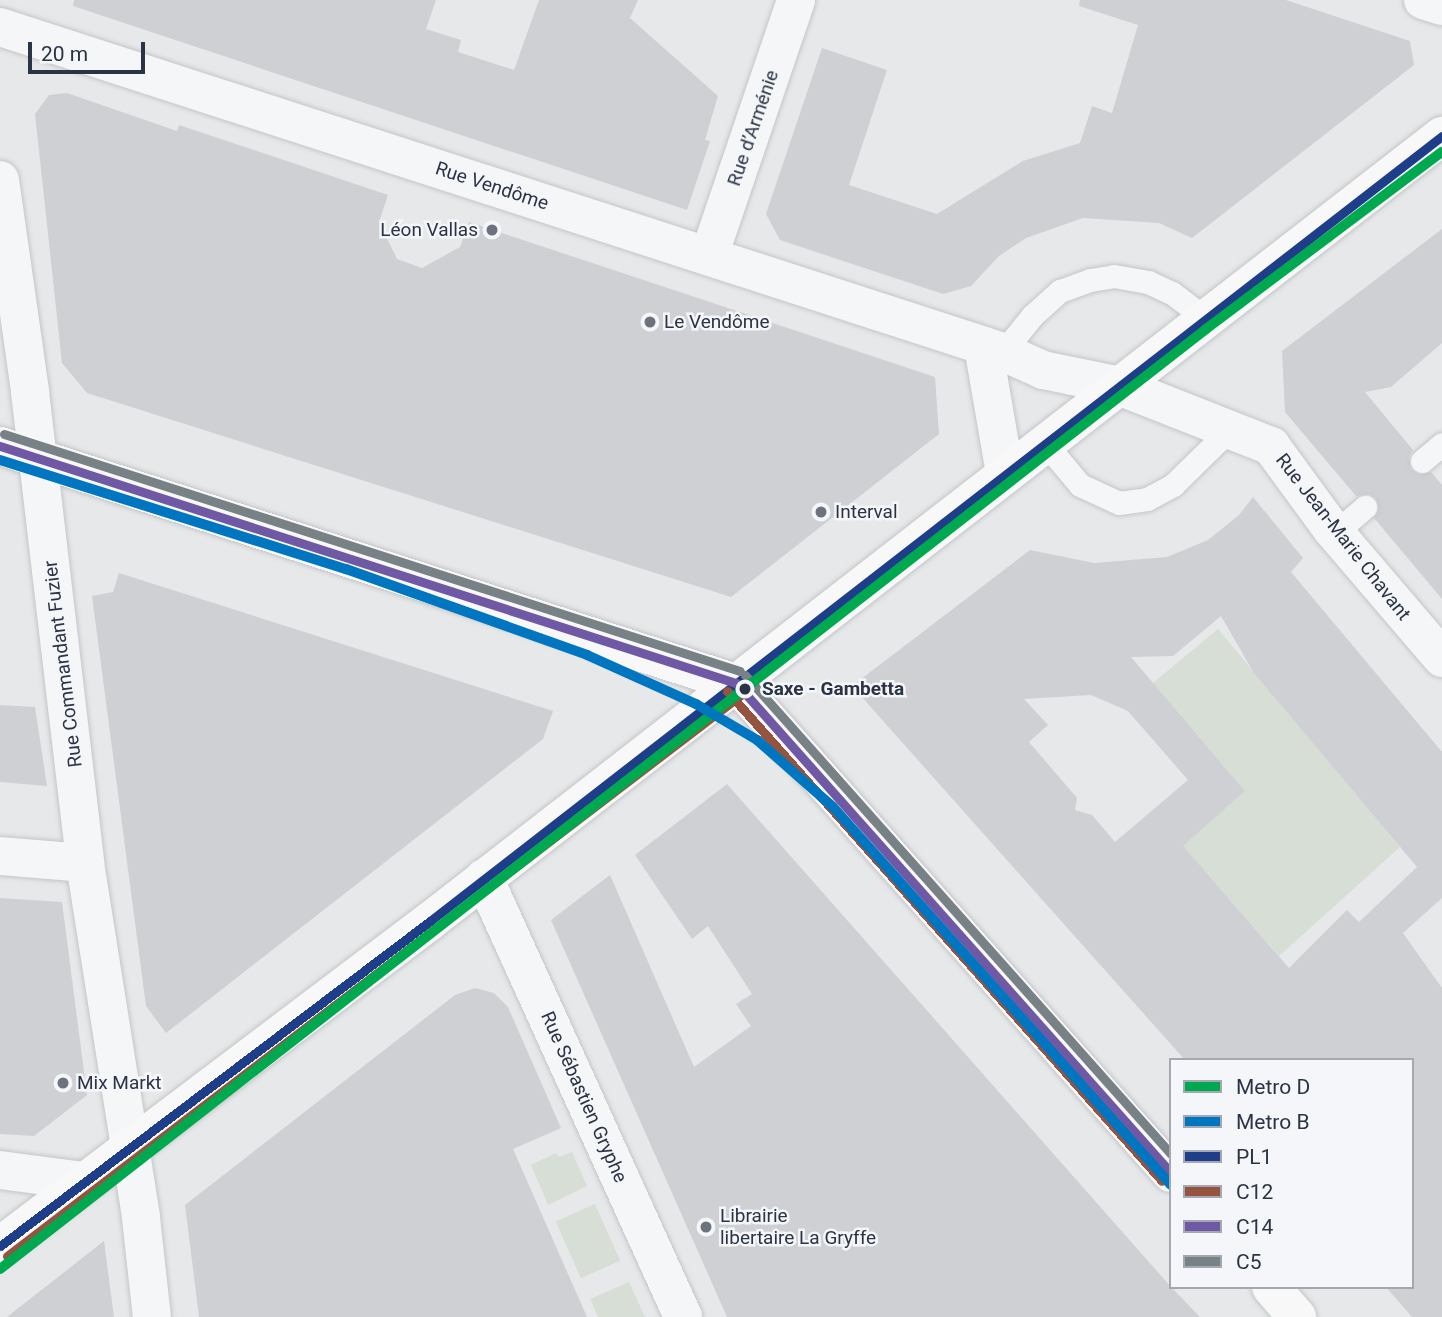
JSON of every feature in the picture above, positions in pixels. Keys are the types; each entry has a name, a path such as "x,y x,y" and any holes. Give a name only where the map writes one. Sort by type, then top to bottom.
{"main road":[{"path":"0,1246 484,878 1203,317 1442,136"},
{"path":"0,446 736,683 1169,1172"},
{"path":"1273,1289 1297,1317"}],"street":[{"name":"Rue d’Arménie","path":"709,256 796,0"},
{"path":"1423,0 1442,6"},
{"name":"Rue Vendôme","path":"0,27 993,349 1043,370 1116,385"},
{"name":"Rue Commandant Fuzier","path":"0,180 38,458 86,863 152,1317"},
{"path":"993,349 1005,472"},
{"name":"Rue Jean-Marie Chavant","path":"1116,385 1271,446 1335,533 1442,658"},
{"path":"0,856 86,863"},
{"name":"Rue Sébastien Gryphe","path":"484,878 683,1317"},
{"path":"0,1170 85,1181"}],"lane":[{"path":"993,349 1060,291 1090,279 1114,276 1148,282 1172,293 1203,317"},
{"path":"1044,442 1080,485 1119,503 1147,499 1173,485 1229,430"},
{"path":"1422,461 1442,444"},
{"path":"1335,533 1365,507"}],"shaded area":[{"path":"1218,629 1400,847 1279,956 1182,846 1245,791 1153,683"},
{"path":"572,1152 587,1186 548,1205 531,1165 556,1153 559,1157"},
{"path":"595,1204 620,1261 581,1278 556,1221"},
{"path":"629,1282 645,1317 598,1317 590,1299"}],"building":[{"path":"74,0 436,0 426,29 461,40 458,52 514,70 539,0 638,0 630,18 718,96 705,140 710,141 687,210 73,6"},
{"path":"1080,0 1286,0 1410,41 1414,65 1192,238 1159,223 1083,218 1026,238 999,256 971,286 943,294 780,240 766,214 822,48 887,70 849,185 937,214 1023,161 1080,143 1092,106 1112,113 1138,25 1079,6"},
{"path":"67,93 177,131 179,125 388,195 379,222 397,259 422,268 460,247 469,222 935,377 939,434 731,597 87,393 62,363 35,114 49,95"},
{"path":"1442,229 1442,343 1391,387 1365,392 1413,450 1409,457 1411,469 1418,474 1431,472 1442,485 1442,599 1374,518 1378,511 1376,498 1369,494 1356,496 1285,412 1282,351"},
{"path":"1253,497 1303,558 1291,572 1442,752 1442,898 1403,933 1442,988 1442,1317 1412,1317 1388,1289 1414,1289 1414,1058 1183,1058 852,686 1030,550 1094,563 1167,557 1208,540 1239,515","holes":["1221,616 1254,673 1417,867 1359,922 1347,910 1289,968 1183,846 1245,791 1131,657 1173,656","1091,695 1128,711 1188,780 1115,842 1092,815 1075,810 1077,798 1029,742 1048,725 1024,699"]},
{"path":"119,573 553,711 543,739 166,1033 146,1006 92,596 113,592"},
{"path":"0,705 35,707 47,786 0,782"},
{"path":"727,784 1169,1285 1169,1289 1173,1289 1200,1317 727,1317 551,920 610,875 694,1067 751,1026 736,1004 752,994 708,926 692,939 635,855"},
{"path":"0,898 62,902 87,1095 34,1136 0,1134"},
{"path":"475,988 494,993 508,1007 561,1128 513,1149 587,1317 199,1317 185,1205 455,995"},
{"path":"104,1241 114,1317 7,1317"}],"metro line":[{"name":"D","path":"0,1269 1206,329 1442,152"},
{"name":"B","path":"0,460 346,569 587,655 696,704 757,740 833,807 1169,1183"}],"transit line":[{"name":"PL1","path":"0,1246 430,921 1442,136"},
{"name":"C5","path":"4,434 740,671"},
{"name":"C14","path":"0,446 736,683"},
{"name":"C5","path":"745,675 1169,1152"},
{"name":"C14","path":"736,683 1169,1171"},
{"name":"C12","path":"727,691 1162,1181"},
{"name":"C12","path":"7,1256 743,693"}],"place":[{"name":"Léon Vallas","path":"492,230"},
{"name":"Le Vendôme","path":"650,322"},
{"name":"Interval","path":"821,512"},
{"name":"Saxe - Gambetta","path":"745,689"},
{"name":"Mix Markt","path":"63,1083"},
{"name":"Librairie libertaire La Gryffe","path":"706,1227"}]}
